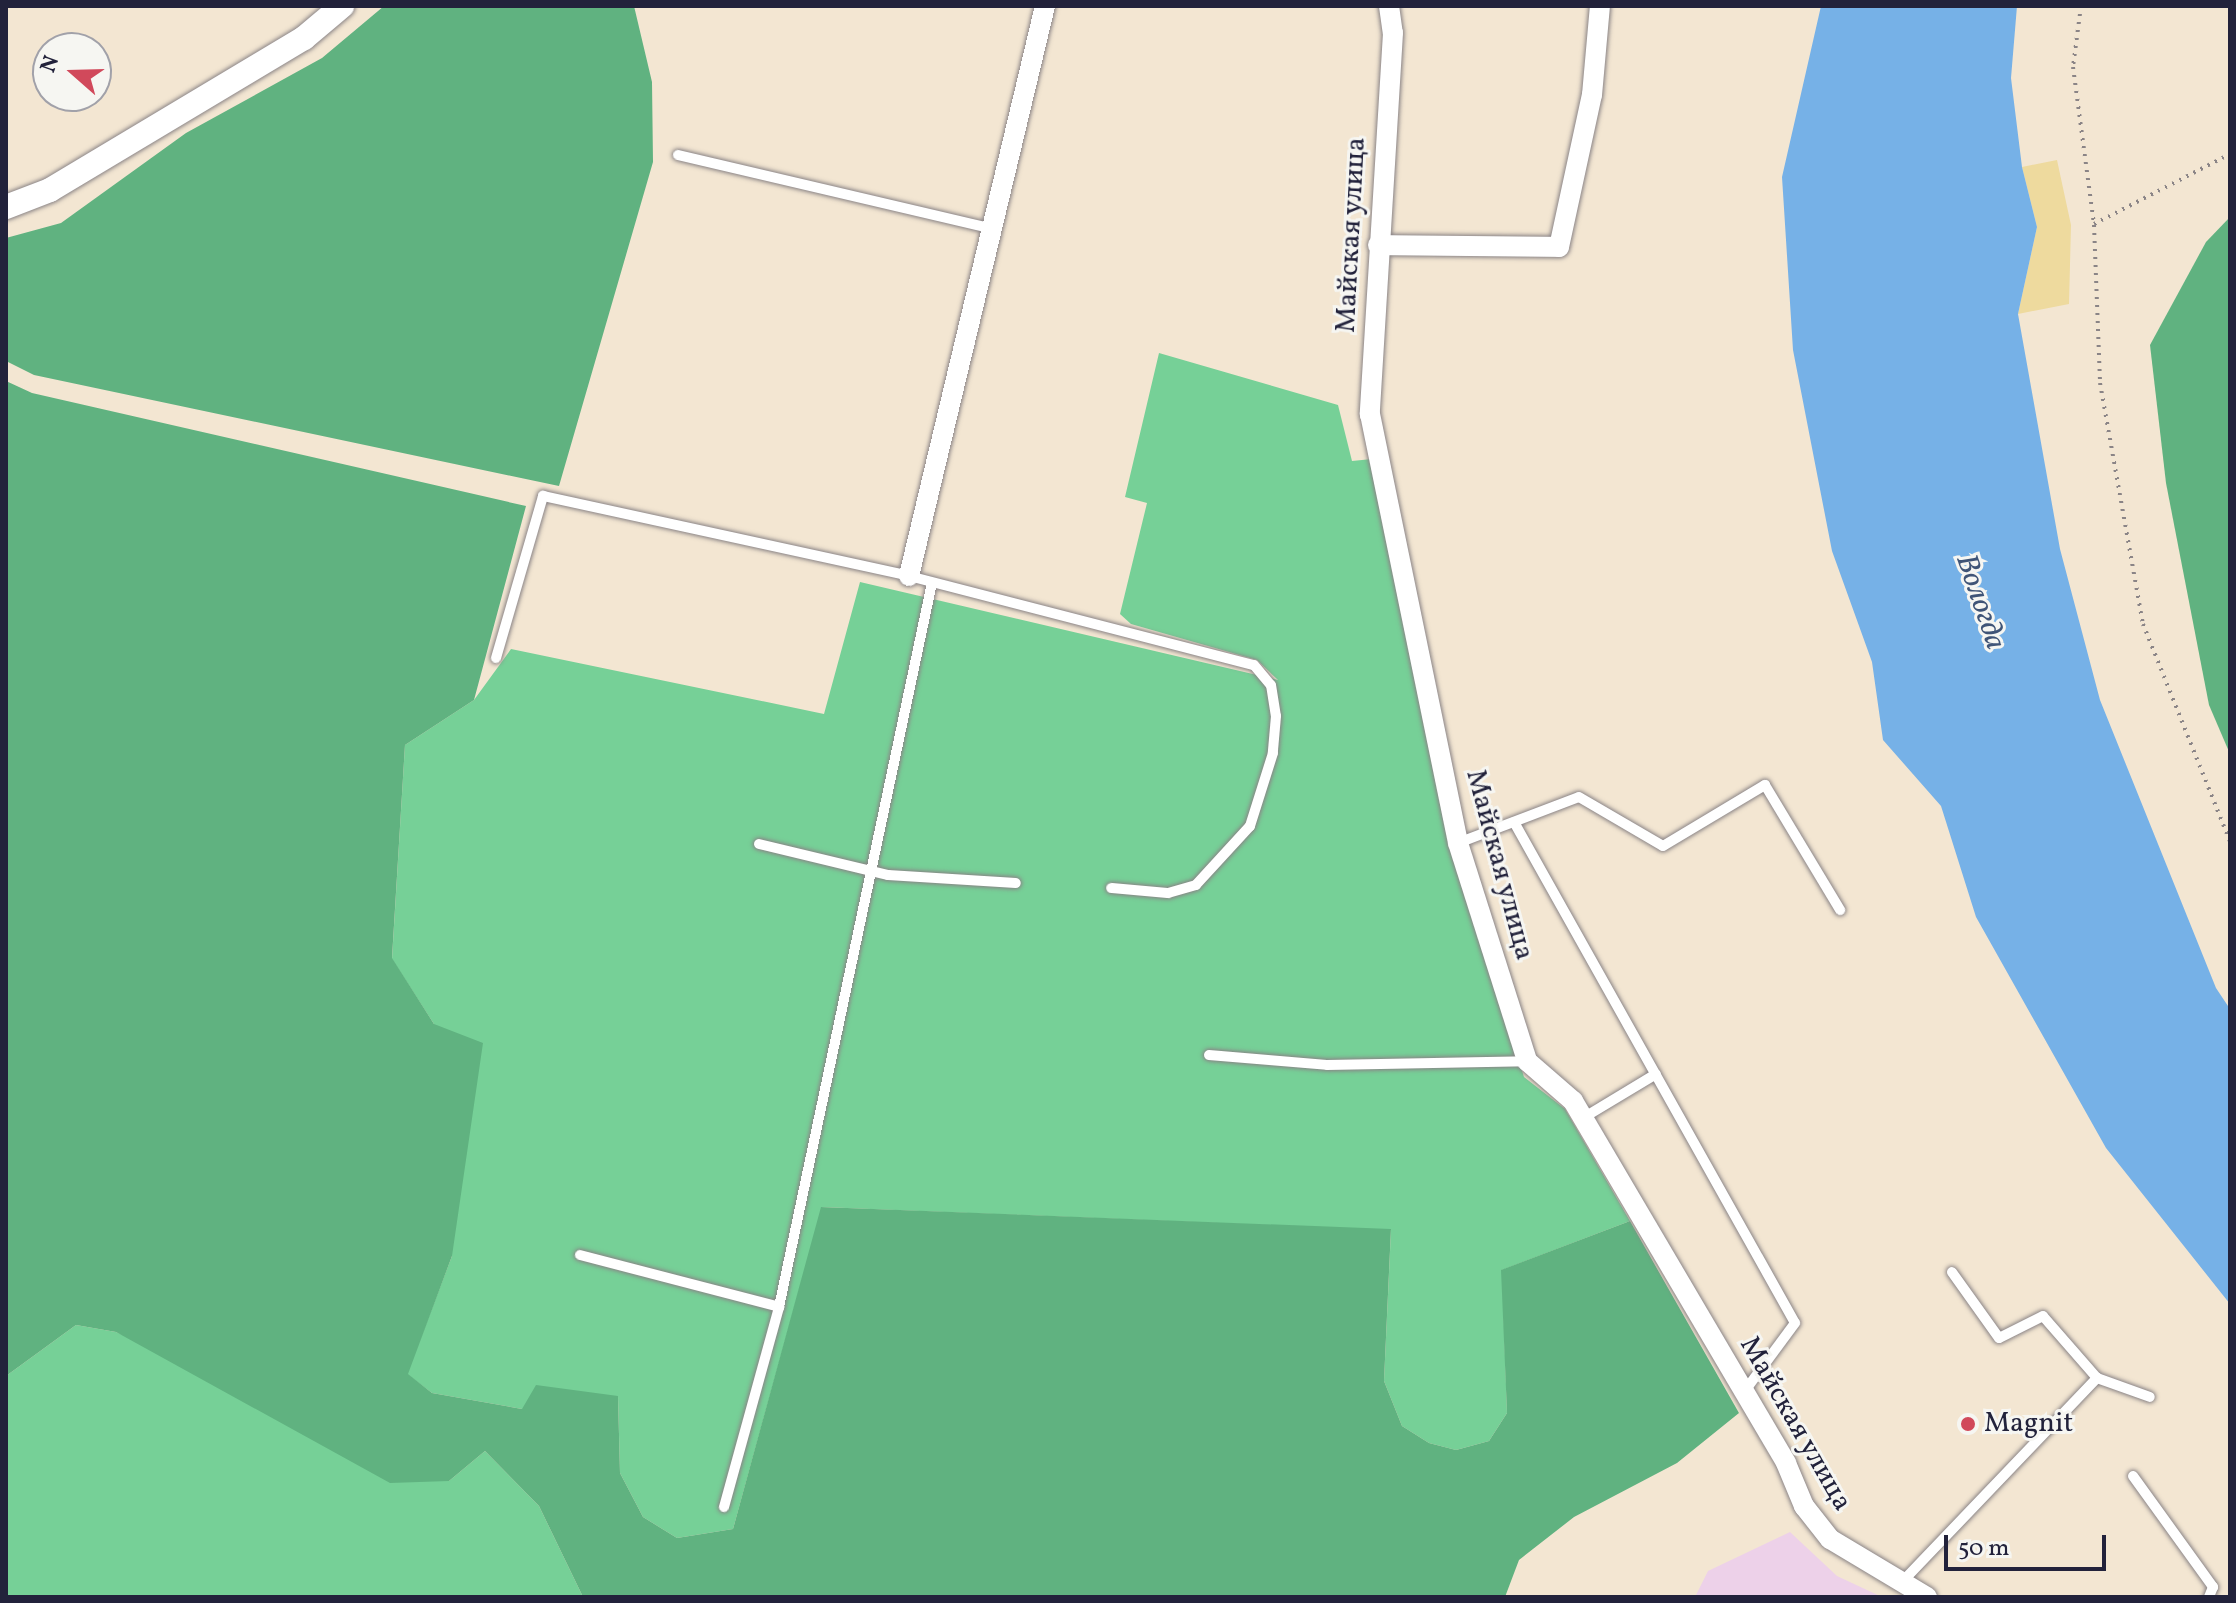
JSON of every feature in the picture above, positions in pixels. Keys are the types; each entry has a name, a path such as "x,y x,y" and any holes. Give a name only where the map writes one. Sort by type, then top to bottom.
{"street":[{"path":"6,207 50,190 304,38 342,6"},
{"path":"909,576 1045,6"},
{"name":"Майская улица","path":"1389,6 1393,33 1370,414 1458,843 1527,1061 1573,1101 1786,1463 1804,1506 1830,1539 1899,1584 1927,1597"},
{"path":"1378,245 1559,247 1592,95 1600,6"}],"lane":[{"path":"678,155 993,229"},
{"path":"496,658 543,496 909,576 1254,665 1271,685 1273,753 1250,826 1196,885 1168,893 1111,888"},
{"path":"724,1507 779,1307 932,583"},
{"path":"1458,843 1579,797 1663,846 1765,785 1840,910"},
{"path":"1514,822 1795,1323 1744,1392"},
{"path":"759,844 869,870 1016,883"},
{"path":"1209,1055 1327,1065 1527,1061"},
{"path":"1583,1118 1656,1074"},
{"path":"580,1255 779,1307"},
{"path":"1952,1272 1999,1338 2043,1316 2097,1378 2150,1397"},
{"path":"1899,1584 2097,1378"},
{"path":"2133,1476 2213,1587 2209,1597"}],"path":[{"path":"2081,6 2073,67 2094,225 2100,383 2143,624 2230,841"},
{"path":"2094,225 2230,154"}],"shaded area":[{"path":"1790,1532 1837,1576 1882,1597 1695,1597 1708,1571"}],"green space":[{"path":"384,6 634,6 652,82 653,162 559,486 34,375 6,361 6,238 61,223 186,133 322,58"},
{"path":"2230,217 2230,754 2209,705 2166,483 2150,345 2206,242"},
{"path":"1159,353 1338,405 1352,461 1372,459 1452,845 1524,1077 1565,1109 1630,1221 1502,1270 1507,1413 1489,1441 1456,1450 1429,1443 1402,1426 1384,1381 1391,1230 822,1207 733,1529 677,1538 643,1517 620,1473 618,1396 522,1409 432,1393 407,1374 452,1256 434,1024 392,959 405,745 474,700 511,649 824,714 860,582 1278,680 1257,660 1131,624 1120,614 1147,503 1125,497"},
{"path":"6,381 32,393 526,506 474,700 405,745 392,958 434,1024 483,1043 452,1256 408,1374 432,1393 522,1409 536,1385 618,1396 620,1473 643,1517 677,1538 733,1529 821,1207 1391,1229 1384,1381 1402,1426 1429,1443 1456,1450 1489,1441 1507,1413 1501,1270 1630,1221 1739,1413 1677,1463 1574,1517 1519,1560 1505,1597 583,1597 539,1506 485,1451 449,1481 390,1483 116,1332 76,1325 6,1376"},
{"path":"76,1325 116,1332 449,1481 485,1451 539,1506 583,1597 6,1597 6,1376"}],"sand":[{"path":"2057,160 2071,225 2069,304 2018,314 2037,227 2022,167"}],"water":[{"name":"Вологда","path":"1821,6 2017,6 2011,78 2022,167 2037,227 2018,314 2060,549 2100,700 2216,988 2230,1009 2230,1304 2106,1148 1976,917 1941,806 1883,740 1872,662 1832,551 1793,350 1782,177"}],"place":[{"name":"Magnit","path":"1968,1424"}]}
